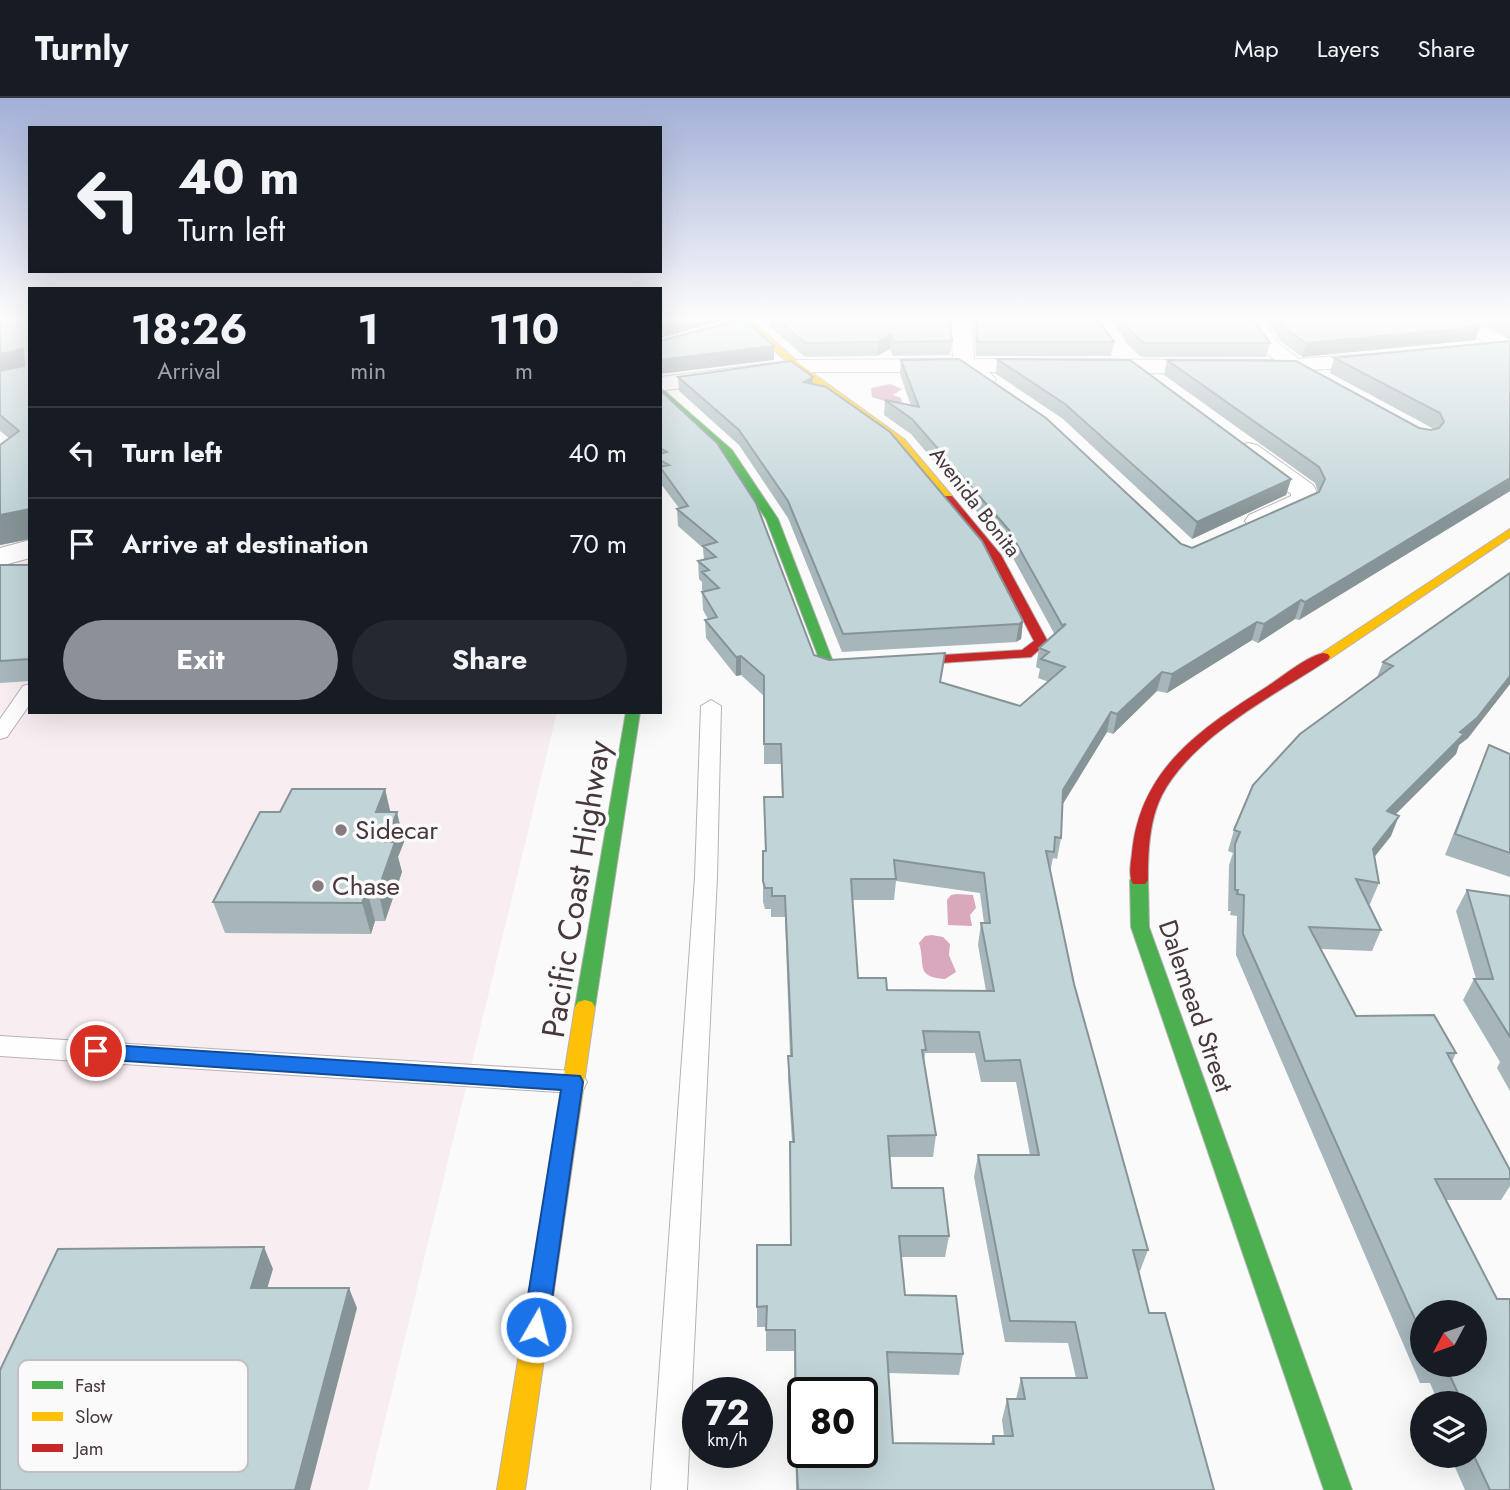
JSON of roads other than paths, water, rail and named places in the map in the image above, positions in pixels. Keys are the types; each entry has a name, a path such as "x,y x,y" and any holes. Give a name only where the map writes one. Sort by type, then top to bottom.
{"main road":[{"name":"Avenida Bonita","path":"662,392 728,452 772,519 828,666 1026,654 1041,642 995,555 900,441 822,384"},
{"name":"Dalemead Street","path":"1338,1490 1140,927 1138,876 1141,836 1153,796 1178,760 1203,739 1510,531"},
{"name":"Pacific Coast Highway","path":"511,1490 633,714"}],"street":[{"path":"991,384 999,389"},
{"path":"1158,384 1170,393"},
{"path":"1328,384 1332,386"},
{"path":"1226,434 1304,491 1304,500 1235,533"},
{"path":"0,557 28,550"}],"lane":[{"path":"0,733 28,693"},
{"path":"669,1490 706,877 710,706"},
{"path":"0,1046 573,1082"}],"place":[{"name":"Sidecar","path":"341,830"},
{"name":"Chase","path":"318,886"}]}
